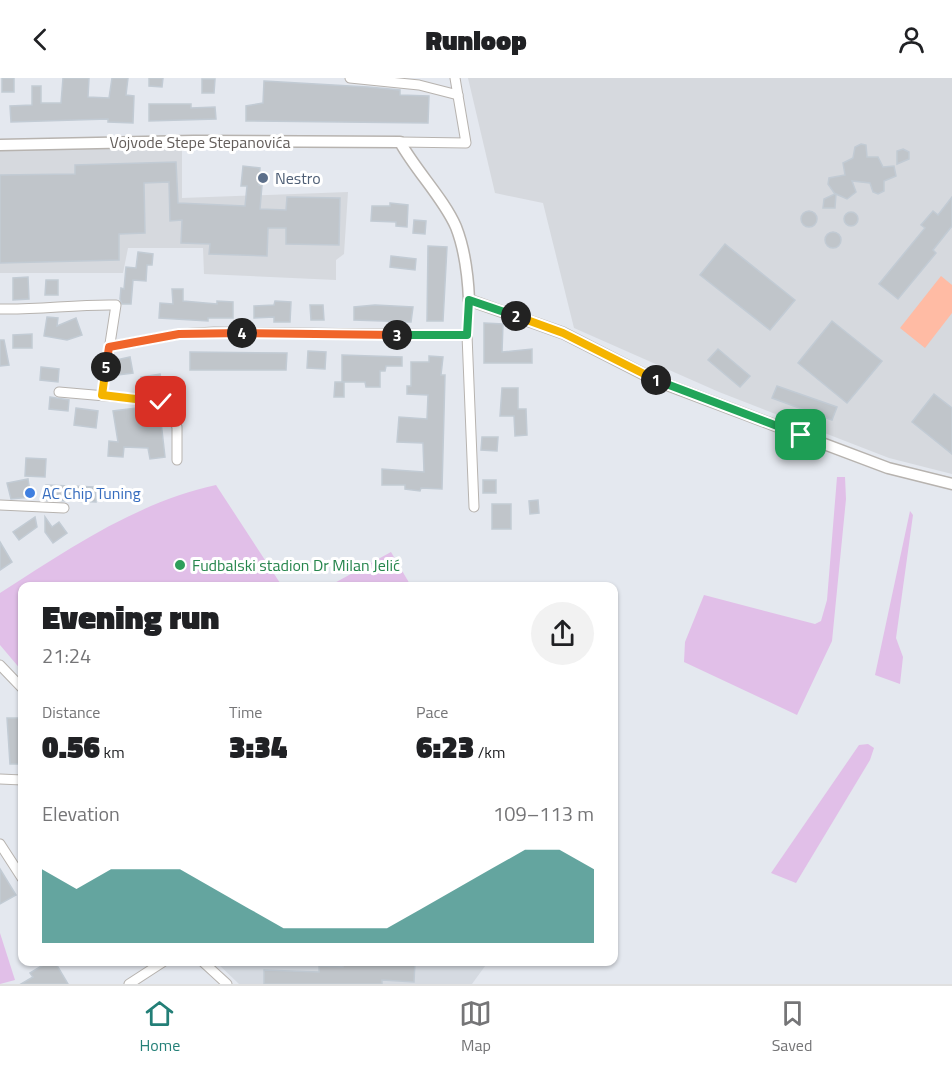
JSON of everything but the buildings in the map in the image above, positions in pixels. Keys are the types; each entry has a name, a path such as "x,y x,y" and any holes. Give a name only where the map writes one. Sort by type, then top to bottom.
{"street":[{"path":"350,78 419,85 458,95"},
{"path":"400,142 466,143 454,78"},
{"name":"Vojvode Stepe Stepanovića","path":"0,145 194,141 400,142"},
{"path":"400,142 414,167 456,227 467,272 469,300 467,335 474,507"},
{"path":"469,300 563,333 657,381 888,468 952,484"},
{"path":"0,309 41,310 71,306 116,305 102,395"},
{"path":"109,347 179,334 214,332 333,336 467,335"},
{"path":"59,392 152,400 168,406 177,426 177,460"},
{"path":"0,505 64,507"},
{"path":"0,665 5,677 18,685"},
{"path":"0,779 18,780"},
{"path":"0,844 18,872"},
{"path":"129,984 158,966"},
{"path":"207,966 227,984"}],"shaded area":[{"path":"468,78 952,78 952,474 889,458 719,392 574,328 543,203 495,193"},
{"path":"0,149 182,149 182,198 348,192 344,254 336,260 336,280 204,274 203,248 128,248 123,273 0,273"},
{"path":"941,276 952,285 952,313 925,348 900,328"},
{"path":"837,477 845,477 846,499 832,641 797,715 684,662 685,642 704,595 815,624 821,621 827,600"},
{"path":"216,485 279,582 18,582 18,666 0,645 0,593 104,529 158,503"},
{"path":"910,511 913,515 896,638 903,657 900,684 875,675"},
{"path":"391,552 409,582 336,582"},
{"path":"868,744 874,748 870,760 796,883 771,873 859,745"},
{"path":"0,933 15,980 0,984"},
{"path":"220,966 485,966 472,984 239,984"}],"place":[{"name":"Nestro","path":"263,178"},
{"name":"AC Chip Tuning","path":"30,493"},
{"name":"Fudbalski stadion Dr Milan Jelić","path":"180,565"}],"route":[{"path":"161,402 102,395 109,347 179,334 214,332 333,336 467,335 469,300 563,333 657,381 801,435"}]}
